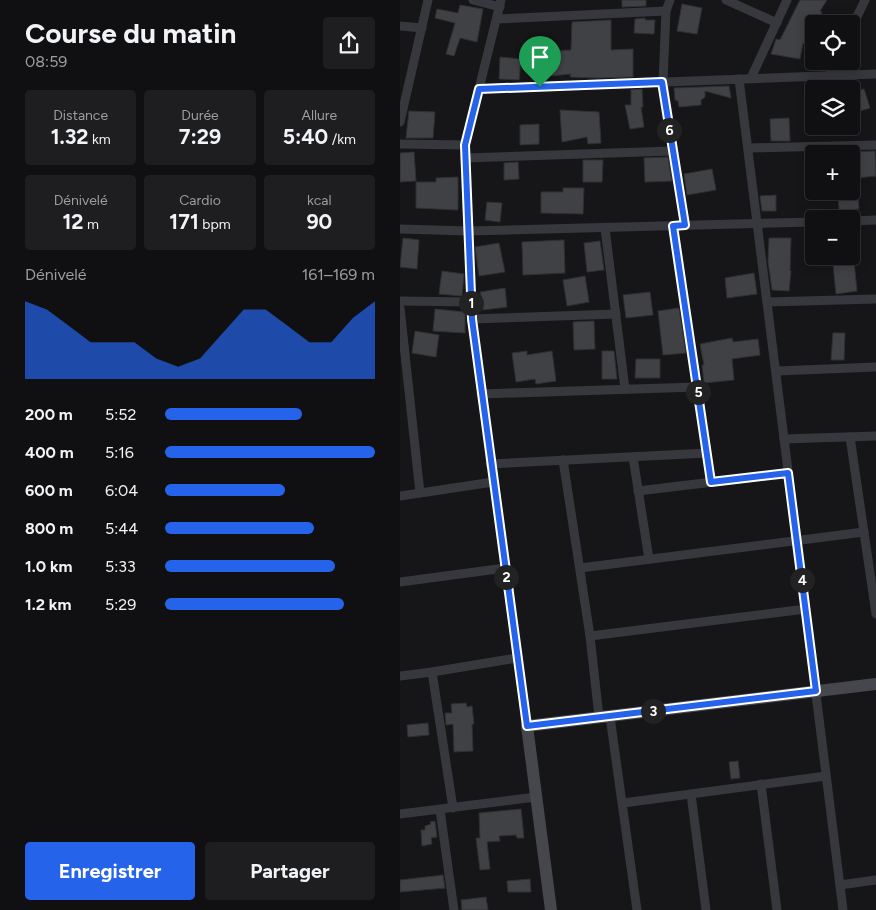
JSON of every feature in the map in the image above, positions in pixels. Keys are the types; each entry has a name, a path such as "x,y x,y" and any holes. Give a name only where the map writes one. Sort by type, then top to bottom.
{"main road":[{"path":"550,910 527,726 876,684"}],"street":[{"path":"400,122 403,95 428,0"},
{"path":"472,0 500,3 465,145 467,232 472,319 481,394 527,726"},
{"path":"670,0 666,12 662,82 685,225"},
{"path":"726,0 777,23"},
{"path":"751,78 787,0"},
{"path":"857,15 864,0"},
{"path":"497,19 666,12"},
{"path":"400,26 422,28"},
{"path":"830,75 832,70"},
{"path":"479,89 876,74"},
{"path":"739,78 843,910"},
{"path":"400,144 465,145"},
{"path":"748,148 876,145"},
{"path":"465,158 672,151"},
{"path":"860,220 876,220"},
{"path":"400,229 467,232 805,222"},
{"path":"673,226 711,482"},
{"path":"605,228 625,389"},
{"path":"767,302 876,299"},
{"path":"400,301 471,302"},
{"path":"400,308 403,365 420,494"},
{"path":"472,319 616,314"},
{"path":"776,371 876,367"},
{"path":"481,394 697,386"},
{"path":"784,439 876,436"},
{"path":"850,437 876,614"},
{"path":"490,464 707,453"},
{"path":"633,457 649,559"},
{"path":"563,460 590,636 623,803 637,910"},
{"path":"638,491 788,473"},
{"path":"400,496 493,482"},
{"path":"580,568 864,532"},
{"path":"400,582 504,568"},
{"path":"590,636 806,609"},
{"path":"400,676 517,658"},
{"path":"432,672 453,808"},
{"path":"623,803 826,776"},
{"path":"761,784 777,910"},
{"path":"691,794 706,910"},
{"path":"400,814 536,797"},
{"path":"440,810 454,910"},
{"path":"840,885 876,880"}],"building":[{"path":"622,0 646,0 646,6 622,7"},
{"path":"800,0 827,0 820,11 822,12 820,15 805,15 805,44 803,43 800,59 771,54 776,39 780,40"},
{"path":"682,4 702,8 697,34 677,31"},
{"path":"460,5 483,9 477,42 460,38 454,56 446,54 455,23 435,18 437,9 458,13"},
{"path":"645,18 645,20 655,20 654,34 634,33 635,19"},
{"path":"611,20 611,50 633,49 633,77 570,77 571,74 550,76 549,51 571,50 572,22"},
{"path":"500,57 521,59 519,80 499,79"},
{"path":"729,86 731,98 705,91 705,97 701,100 701,105 679,107 678,101 675,100 674,88"},
{"path":"642,89 643,107 641,107 644,127 630,129 625,105 631,105 631,90"},
{"path":"864,89 870,108 860,111 860,90"},
{"path":"560,110 599,112 601,143 588,144 587,137 562,142"},
{"path":"409,111 435,112 433,138 406,138"},
{"path":"789,118 790,141 771,141 770,119"},
{"path":"539,124 539,144 520,145 520,125"},
{"path":"875,151 876,176 860,178 860,152"},
{"path":"414,152 416,181 400,182 400,153"},
{"path":"668,157 672,181 645,182 644,158"},
{"path":"583,160 603,160 602,182 583,182"},
{"path":"518,162 519,179 504,180 504,163"},
{"path":"712,169 716,190 687,195 684,174"},
{"path":"458,177 458,210 416,208 416,182 436,182 436,178"},
{"path":"563,188 584,188 583,214 541,213 541,192 563,192"},
{"path":"776,195 776,211 762,211 760,196"},
{"path":"838,200 858,200 859,209 839,210"},
{"path":"487,202 502,203 500,222 485,220"},
{"path":"403,238 419,240 417,269 400,267"},
{"path":"769,238 791,238 789,291 772,290 768,261"},
{"path":"564,240 565,273 523,275 522,242"},
{"path":"600,241 604,270 587,272 584,243"},
{"path":"499,243 505,272 479,276 475,247"},
{"path":"833,265 854,265 857,291 836,294"},
{"path":"442,271 464,274 462,296 439,294"},
{"path":"754,273 757,294 727,298 725,278"},
{"path":"585,276 589,302 567,306 563,280"},
{"path":"505,288 507,307 483,310 480,292"},
{"path":"650,292 653,315 626,318 623,295"},
{"path":"679,308 686,353 663,355 658,311"},
{"path":"435,309 465,312 465,333 433,331"},
{"path":"594,321 595,349 574,350 573,322"},
{"path":"415,331 439,335 436,357 412,353"},
{"path":"833,333 845,333 844,360 831,360"},
{"path":"732,338 733,342 758,339 760,355 732,359 734,380 704,383 702,365 704,365 700,344"},
{"path":"527,351 527,355 552,351 556,381 536,384 535,379 516,382 512,353"},
{"path":"602,351 614,351 617,379 602,379"},
{"path":"636,359 660,359 660,378 635,378"},
{"path":"466,703 467,707 472,706 474,724 472,724 473,751 454,752 453,724 446,725 445,713 452,713 451,704"},
{"path":"428,723 429,735 408,737 407,725"},
{"path":"738,761 740,778 731,779 729,762"},
{"path":"521,809 524,838 517,838 516,835 499,836 500,841 487,842 490,869 480,870 476,838 480,838 479,813"},
{"path":"435,821 437,837 431,838 432,844 422,846 421,830 425,830 425,826"},
{"path":"443,875 445,888 400,892 400,880"},
{"path":"530,879 531,892 508,892 507,881"},
{"path":"486,897 488,910 462,910 461,900"}],"route":[{"path":"662,82 685,225 673,226 711,482 788,473 816,691 527,726 490,464 472,319 465,145 479,89 540,87 662,82"}]}
